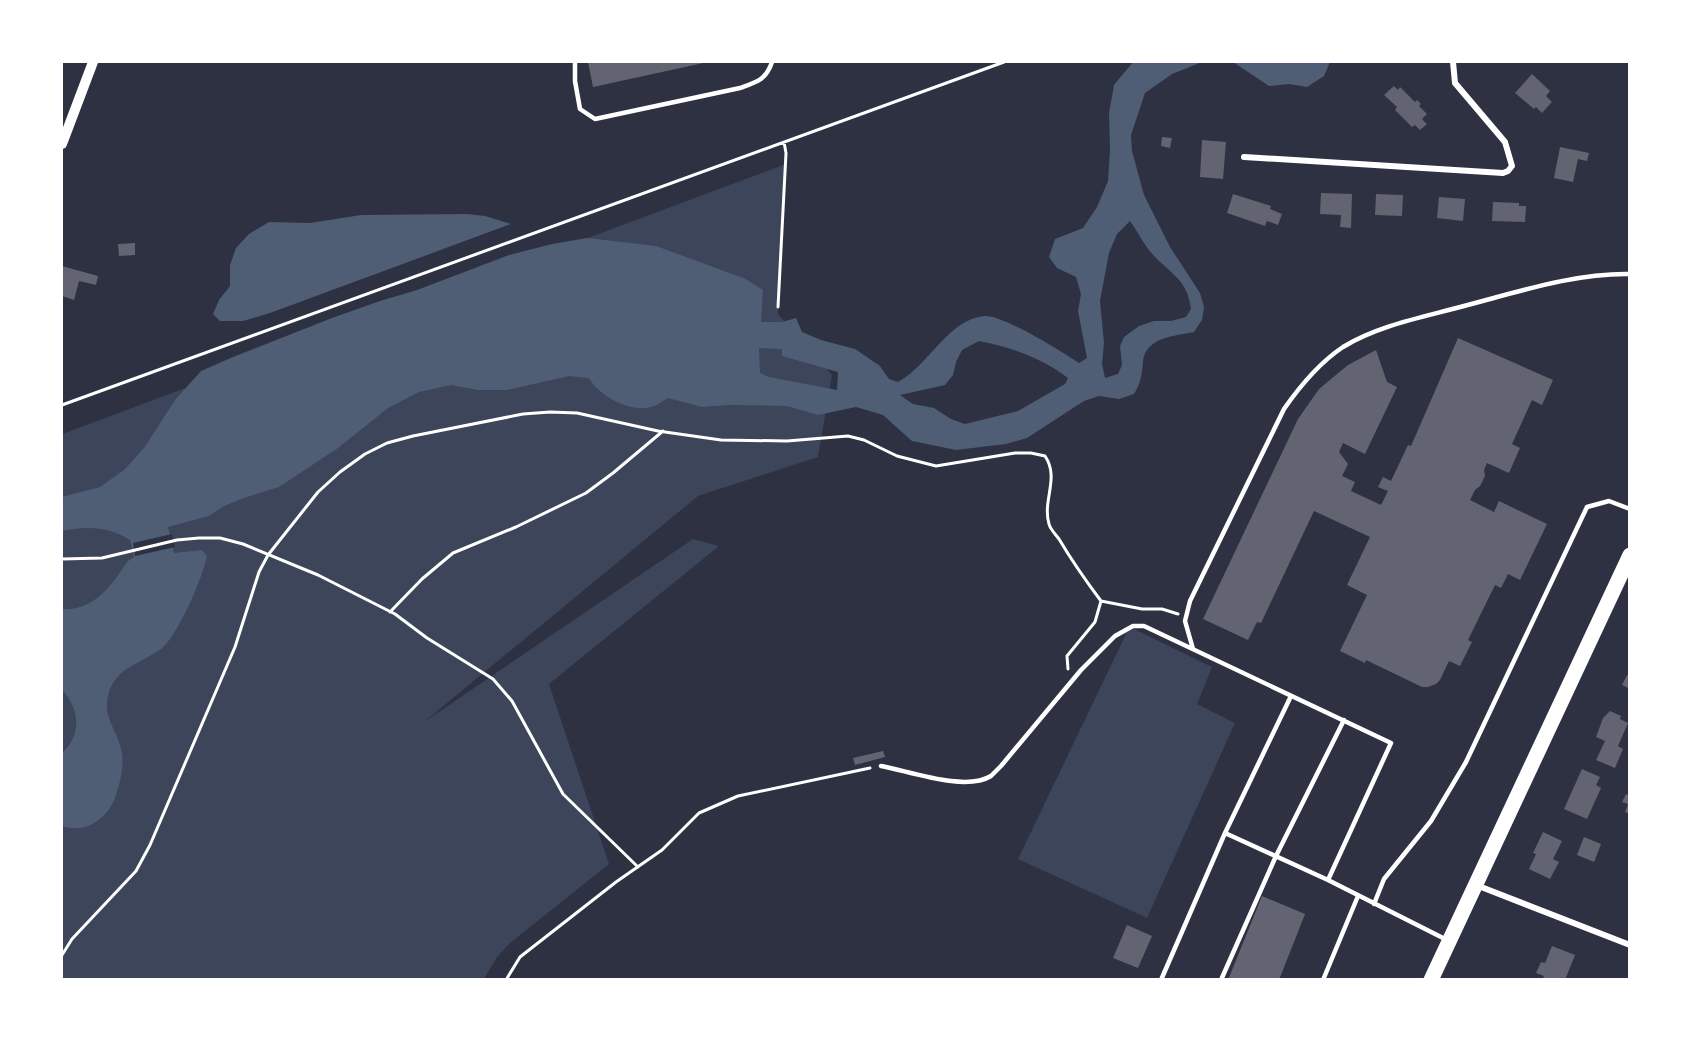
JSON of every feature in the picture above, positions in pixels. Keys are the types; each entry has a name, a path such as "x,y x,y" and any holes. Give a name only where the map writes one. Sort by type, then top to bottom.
{"main road":[{"path":"1431,980 1629,555"}],"street":[{"path":"62,144 93,62"},
{"path":"1244,157 1503,173 1508,171 1512,166 1505,142 1455,83 1453,62"},
{"path":"1475,885 1629,945"}],"lane":[{"path":"575,62 574,81 580,109 595,118 740,88 758,82 768,73 772,62"},
{"path":"1193,649 1185,616 1190,602 1284,409 1311,374 1344,347 1391,326 1532,288 1610,274 1629,274"},
{"path":"1374,904 1384,879 1431,821 1466,762 1587,507 1609,501 1629,509"},
{"path":"881,766 944,780 971,781 989,777 1072,682 1116,636 1133,626 1144,626 1391,742 1328,880"},
{"path":"1161,980 1225,833 1291,696"},
{"path":"1221,980 1276,856 1344,720"},
{"path":"1225,833 1328,880 1449,940"},
{"path":"1323,980 1358,896"}],"path":[{"path":"62,405 1004,62"},
{"path":"778,307 786,153 784,142"},
{"path":"62,955 80,929 136,871 150,845 235,647 259,572 268,555 318,492 365,454 387,443 523,414 550,412 576,413 721,440 788,441 848,436 864,440 897,456 936,466 1015,453 1045,456 1051,465 1052,481 1048,502 1049,524 1101,601 1142,609 1162,609 1185,616"},
{"path":"390,612 422,579 453,553 516,527 586,493 663,431"},
{"path":"62,559 102,558 177,540 220,538 243,543 318,575 390,612 427,638 494,679 512,700 563,794 638,867"},
{"path":"1072,682 1066,666 1067,657 1095,622 1101,601"},
{"path":"506,980 520,957 616,882 662,850 699,813 738,796 881,766"}],"shaded area":[{"path":"1133,62 1202,62 1172,74 1145,93 1131,135 1132,151 1144,195 1170,247 1200,293 1204,307 1202,320 1194,332 1155,342 1145,353 1141,378 1134,394 1119,399 1099,396 1084,401 1027,438 1006,444 956,450 912,441 883,415 856,407 818,415 787,406 702,407 668,398 658,405 634,408 607,397 589,378 569,376 507,390 478,390 451,385 419,392 388,408 338,448 279,487 224,506 209,516 168,527 174,553 202,550 207,556 200,578 182,620 167,642 154,654 124,671 109,692 107,709 123,758 116,794 107,812 88,826 71,828 62,826 62,753 73,738 76,722 72,705 62,690 62,609 79,607 95,600 114,581 127,562 134,557 130,540 122,535 88,528 62,531 62,497 100,487 124,470 144,448 175,400 201,371 332,318 417,290 509,255 587,238 656,246 746,279 763,290 761,322 782,322 796,318 802,332 821,340 855,349 880,366 889,379 898,382 916,369 956,328 972,319 984,316 993,317 1017,327 1079,363 1087,358 1078,311 1081,294 1076,277 1057,268 1049,257 1055,239 1083,228 1097,207 1108,181 1109,113 1114,85","holes":["1130,221 1148,249 1181,282 1189,298 1191,309 1186,317 1171,321 1154,321 1139,326 1124,337 1120,346 1122,365 1118,374 1105,378 1102,364 1104,343 1100,301 1109,253 1117,234","979,341 1003,346 1037,359 1068,378 1065,384 1018,411 965,424 951,419 934,408 913,404 900,395 945,385 953,375 962,350","759,348 782,349 782,356 838,372 837,390 769,377 760,373"]},
{"path":"1233,62 1330,62 1324,76 1307,87 1289,84 1269,86"},
{"path":"786,164 778,314 832,375 818,457 698,496 424,722 693,539 719,546 549,684 609,864 510,943 497,957 484,979 62,980 62,434"},
{"path":"467,214 485,216 511,224 270,313 243,321 220,321 213,314 219,300 230,286 230,265 236,248 249,234 269,222 310,223 361,215"},
{"path":"1134,629 1212,667 1197,704 1235,723 1147,918 1018,859 1127,632"}],"pier":[{"path":"172,534 175,547 135,556 133,543"}],"building":[{"path":"588,62 708,62 593,87"},
{"path":"1532,74 1550,91 1546,96 1552,102 1542,113 1515,93"},
{"path":"1394,86 1398,90 1400,87 1415,102 1417,100 1421,104 1419,106 1427,114 1422,119 1427,124 1420,130 1415,125 1412,127 1395,110 1397,107 1384,95"},
{"path":"1162,137 1172,138 1170,148 1161,146"},
{"path":"1202,140 1226,142 1223,179 1200,177"},
{"path":"1560,147 1589,153 1587,161 1578,159 1573,182 1554,178"},
{"path":"1321,193 1352,194 1351,228 1340,227 1341,215 1320,214"},
{"path":"1233,194 1271,206 1270,209 1282,214 1278,225 1267,221 1265,226 1227,213"},
{"path":"1376,194 1403,195 1402,216 1375,215"},
{"path":"1439,197 1465,199 1463,221 1437,218"},
{"path":"1493,202 1519,203 1519,206 1526,206 1525,222 1492,221"},
{"path":"135,243 135,255 119,256 118,244"},
{"path":"62,266 98,276 96,285 79,281 74,300 62,296"},
{"path":"1458,338 1553,380 1542,405 1532,400 1512,444 1520,448 1509,473 1487,463 1484,470 1485,476 1470,500 1494,512 1499,501 1547,524 1520,580 1508,574 1501,588 1495,585 1468,640 1472,642 1460,666 1449,661 1436,684 1422,687 1366,660 1365,663 1340,651 1367,595 1347,585 1370,537 1314,511 1261,623 1257,622 1248,640 1203,619 1298,419 1319,389 1348,365 1376,350 1387,382 1397,387 1365,454 1343,443 1339,452 1348,464 1342,476 1355,482 1351,491 1381,505 1388,491 1378,487 1383,477 1391,481 1408,445 1411,446"},
{"path":"1627,675 1630,676 1630,689 1622,685"},
{"path":"1610,711 1621,716 1620,719 1628,723 1618,746 1623,749 1615,768 1596,760 1605,741 1596,737 1603,718"},
{"path":"883,751 885,757 855,765 853,758"},
{"path":"1582,769 1600,777 1596,785 1601,788 1587,819 1564,809"},
{"path":"1626,794 1630,796 1630,814 1625,812 1628,804 1622,802"},
{"path":"1543,832 1562,841 1553,859 1559,862 1550,879 1529,869 1536,854 1533,853"},
{"path":"1584,837 1601,844 1594,862 1577,855"},
{"path":"1262,896 1305,914 1279,980 1228,980"},
{"path":"1127,925 1152,936 1138,968 1113,958"},
{"path":"1552,946 1575,955 1565,980 1542,980 1544,976 1536,973 1541,962 1545,963"}]}
